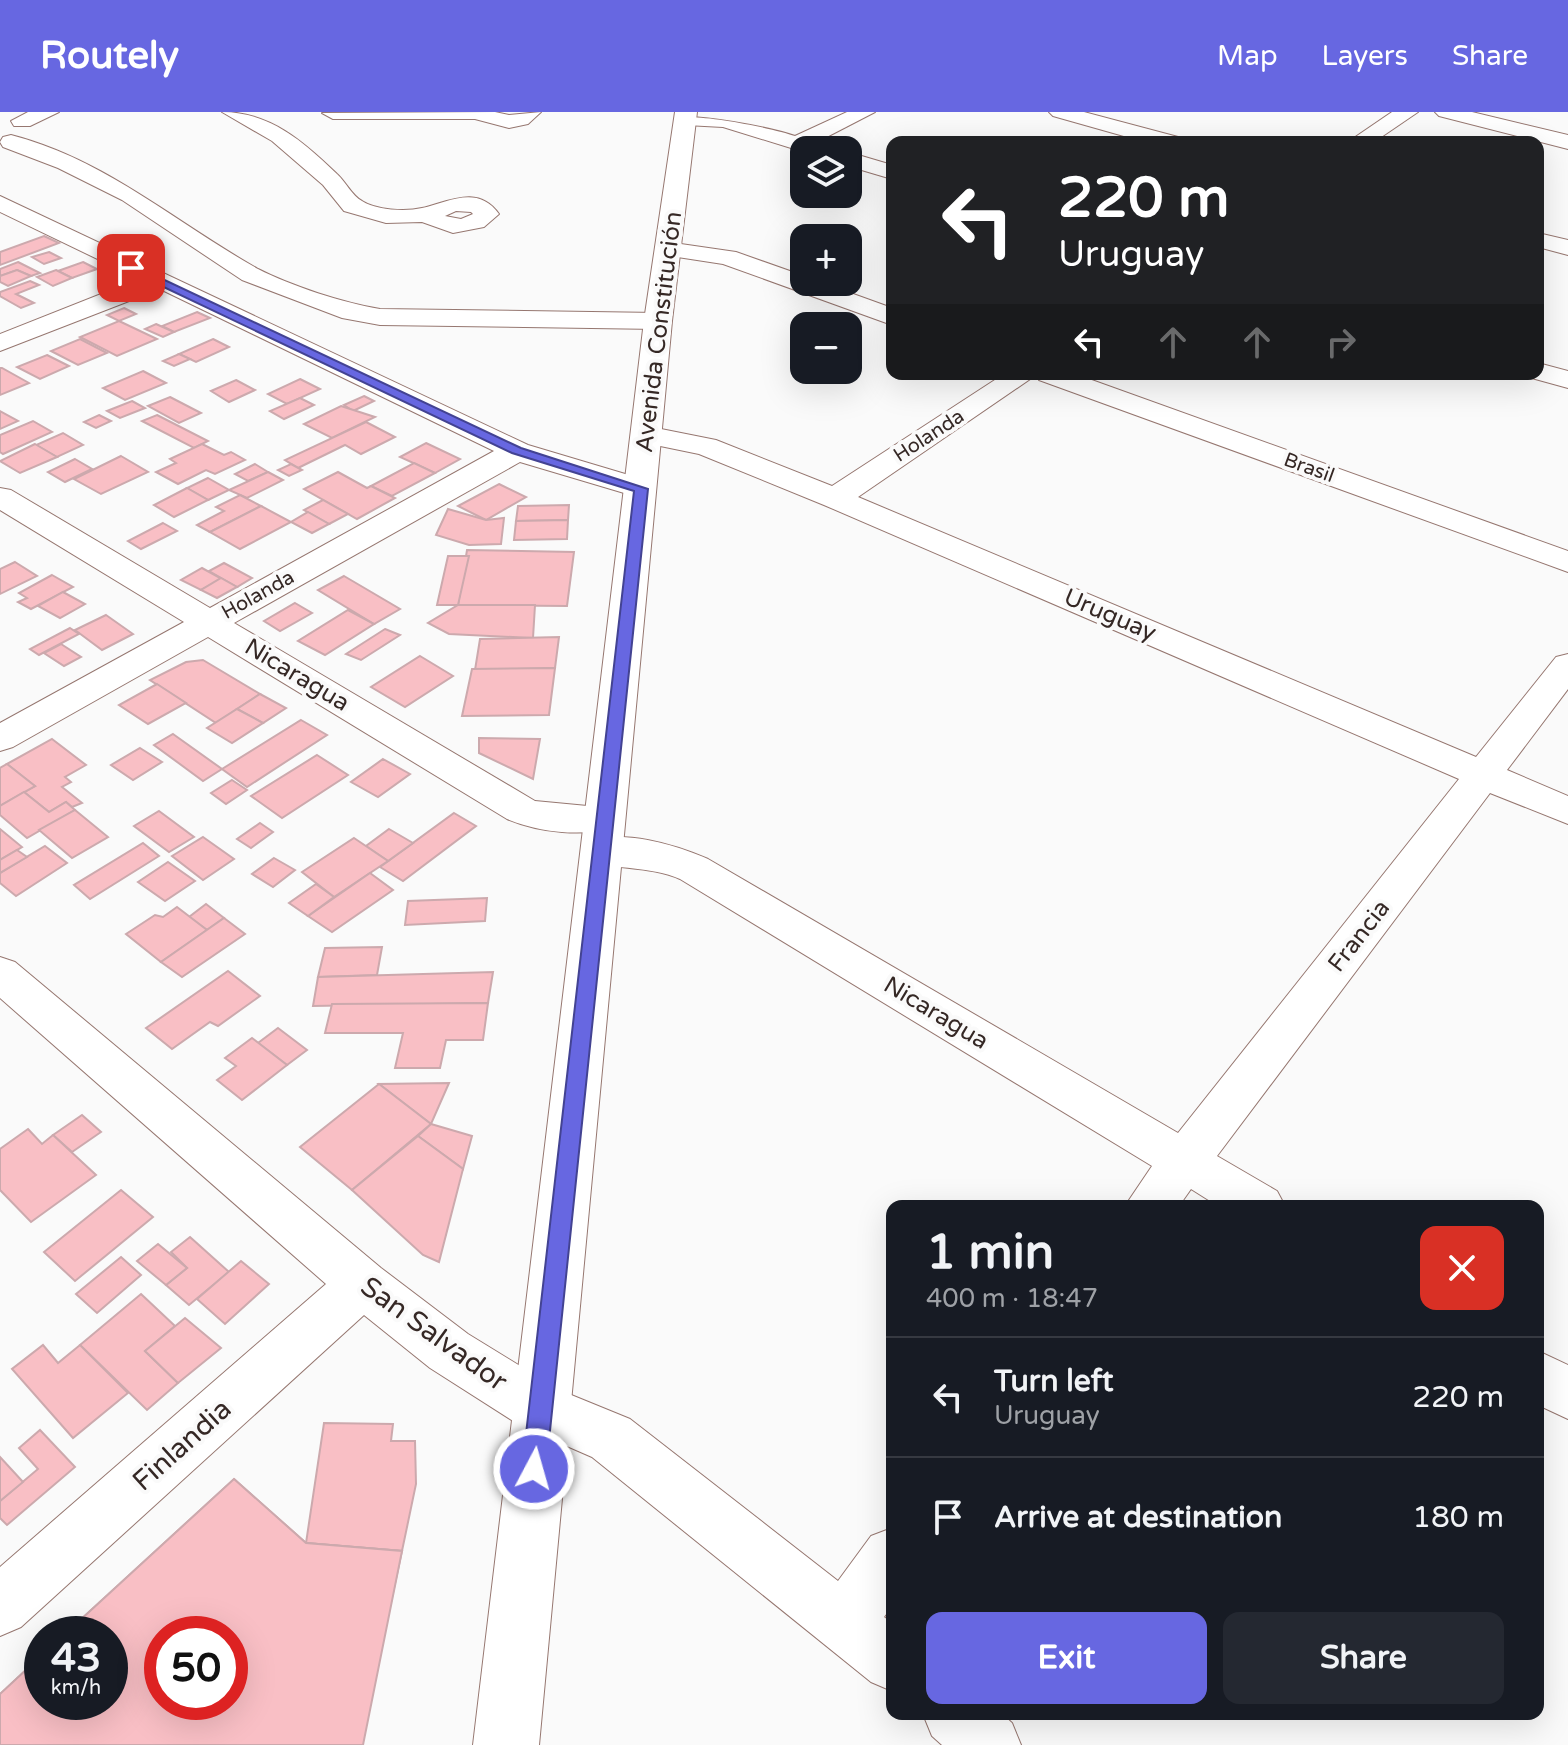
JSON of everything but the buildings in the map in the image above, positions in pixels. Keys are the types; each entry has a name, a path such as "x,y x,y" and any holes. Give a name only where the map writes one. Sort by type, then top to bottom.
{"main road":[{"name":"Avenida Constitución","path":"506,1745 658,321 686,116"}],"street":[{"path":"8,131 48,112"},
{"path":"233,112 297,129 334,112 483,112 485,118 506,122 522,119 530,112"},
{"path":"812,136 864,112"},
{"path":"1060,112 1148,136"},
{"path":"1369,136 1407,112"},
{"path":"1446,112 1544,136"},
{"path":"686,116 725,121 790,141"},
{"path":"297,129 352,206 386,216 432,215"},
{"path":"8,131 130,195 177,230 251,275 351,312 380,317 658,321"},
{"path":"1544,136 1568,142"},
{"path":"862,163 886,170"},
{"path":"0,203 517,451 641,489"},
{"path":"1544,242 1568,248"},
{"path":"667,249 727,257 886,315"},
{"path":"0,343 158,281"},
{"path":"1544,373 1568,380"},
{"name":"Holanda","path":"835,498 1014,380"},
{"name":"Brasil","path":"1066,380 1568,562"},
{"name":"Uruguay","path":"646,435 706,446 835,498 1568,811"},
{"name":"Holanda","path":"0,739 517,451"},
{"name":"Nicaragua","path":"0,497 521,810 603,834 694,869 1250,1200"},
{"name":"Francia","path":"1154,1200 1568,665"},
{"name":"San Salvador","path":"0,973 363,1284 449,1351 540,1408 611,1438 845,1620 886,1656"},
{"name":"Finlandia","path":"0,1606 363,1284"},
{"path":"1544,1380 1568,1394"},
{"path":"845,1620 886,1565"},
{"path":"961,1720 990,1745"}],"route":[{"path":"131,268 517,451 641,489 534,1469"}]}
